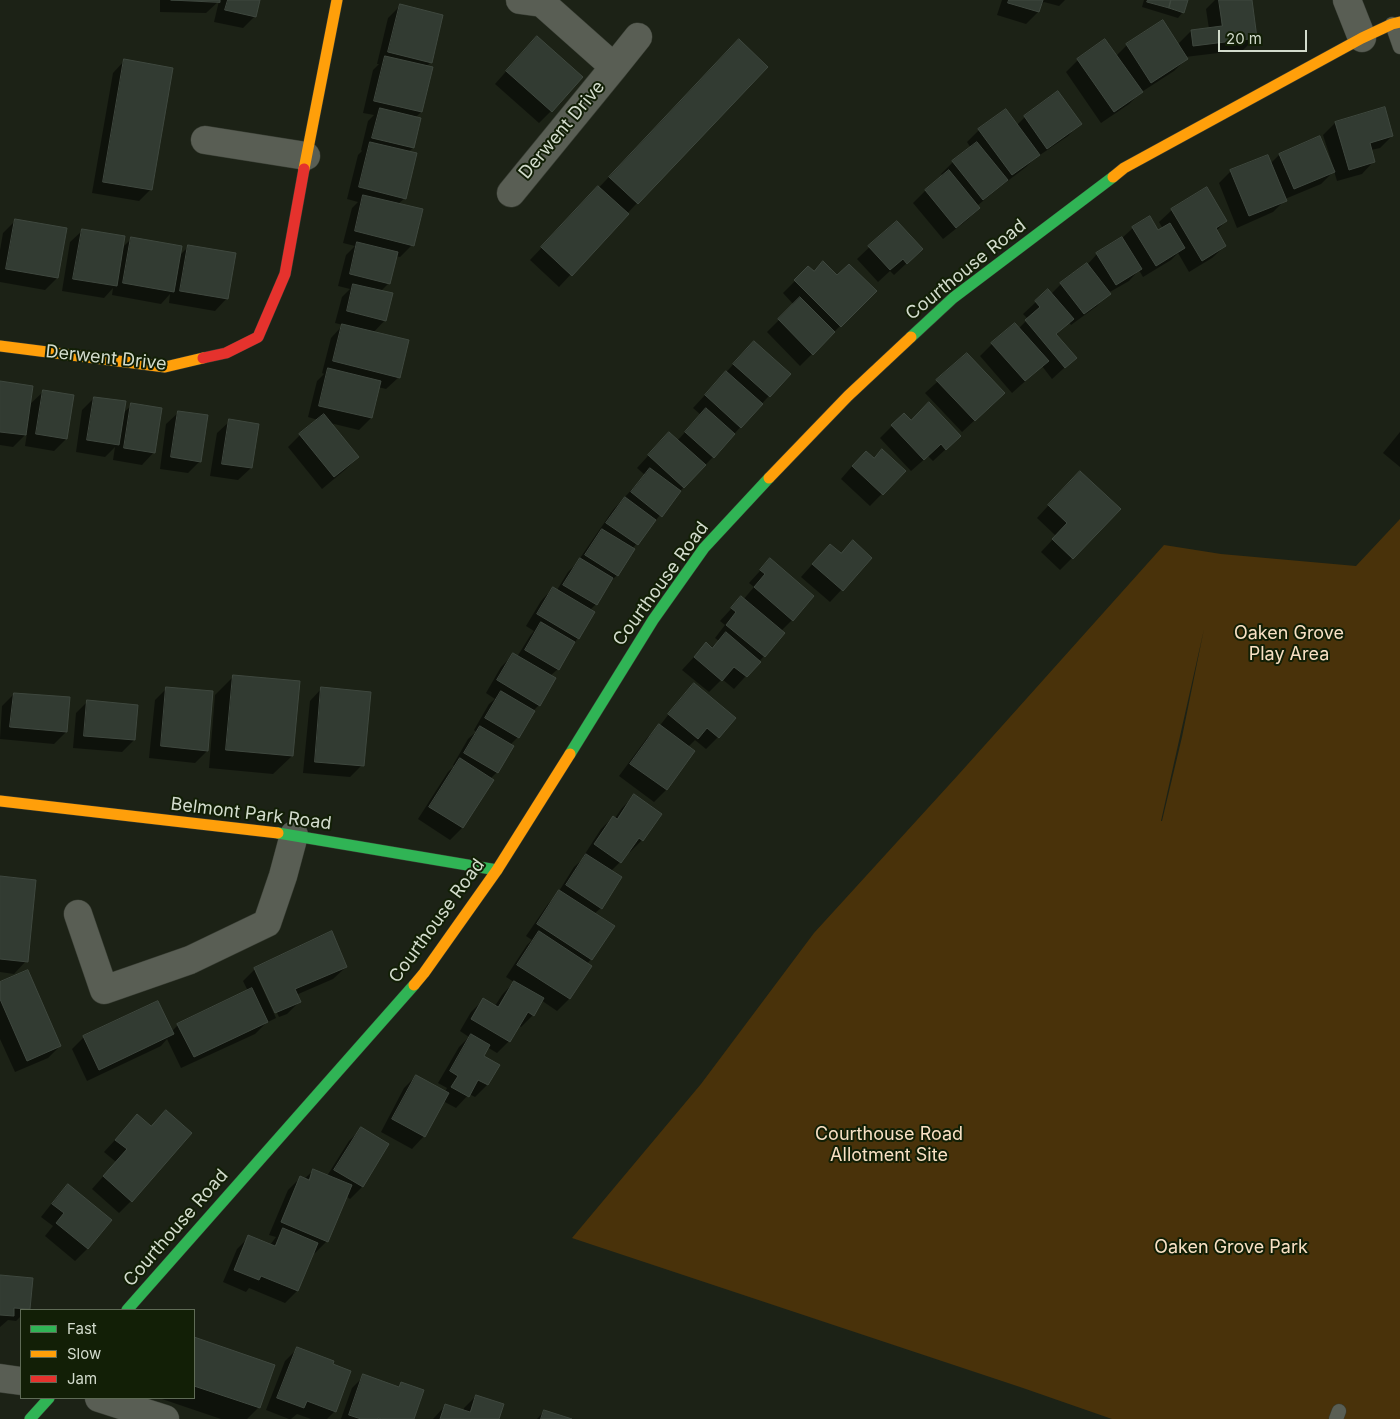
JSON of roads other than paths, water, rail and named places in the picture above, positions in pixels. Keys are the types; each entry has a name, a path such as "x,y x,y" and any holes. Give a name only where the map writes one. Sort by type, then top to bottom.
{"street":[{"name":"Derwent Drive","path":"0,346 165,367 226,353 258,337 284,274 337,0"},
{"name":"Derwent Drive","path":"520,0 542,4 614,67"},
{"path":"1347,0 1362,38"},
{"name":"Courthouse Road","path":"128,1309 424,972 497,870 653,620 704,548 848,396 953,298 1124,168 1362,38 1396,23"},
{"name":"Derwent Drive","path":"510,193 638,37"},
{"path":"205,140 306,156"},
{"name":"Belmont Park Road","path":"0,801 294,835 497,870"},
{"path":"78,914 104,990 190,960 267,923 283,876 294,835"},
{"path":"0,1378 20,1381"},
{"path":"30,1419 48,1399"},
{"path":"101,1399 165,1419"}],"lane":[{"path":"1396,23 1400,47"}],"park label":[{"name":"Oaken Grove Play Area","path":"1289,644"},
{"name":"Courthouse Road Allotment Site","path":"889,1145"},
{"name":"Oaken Grove Park","path":"1231,1248"}]}
